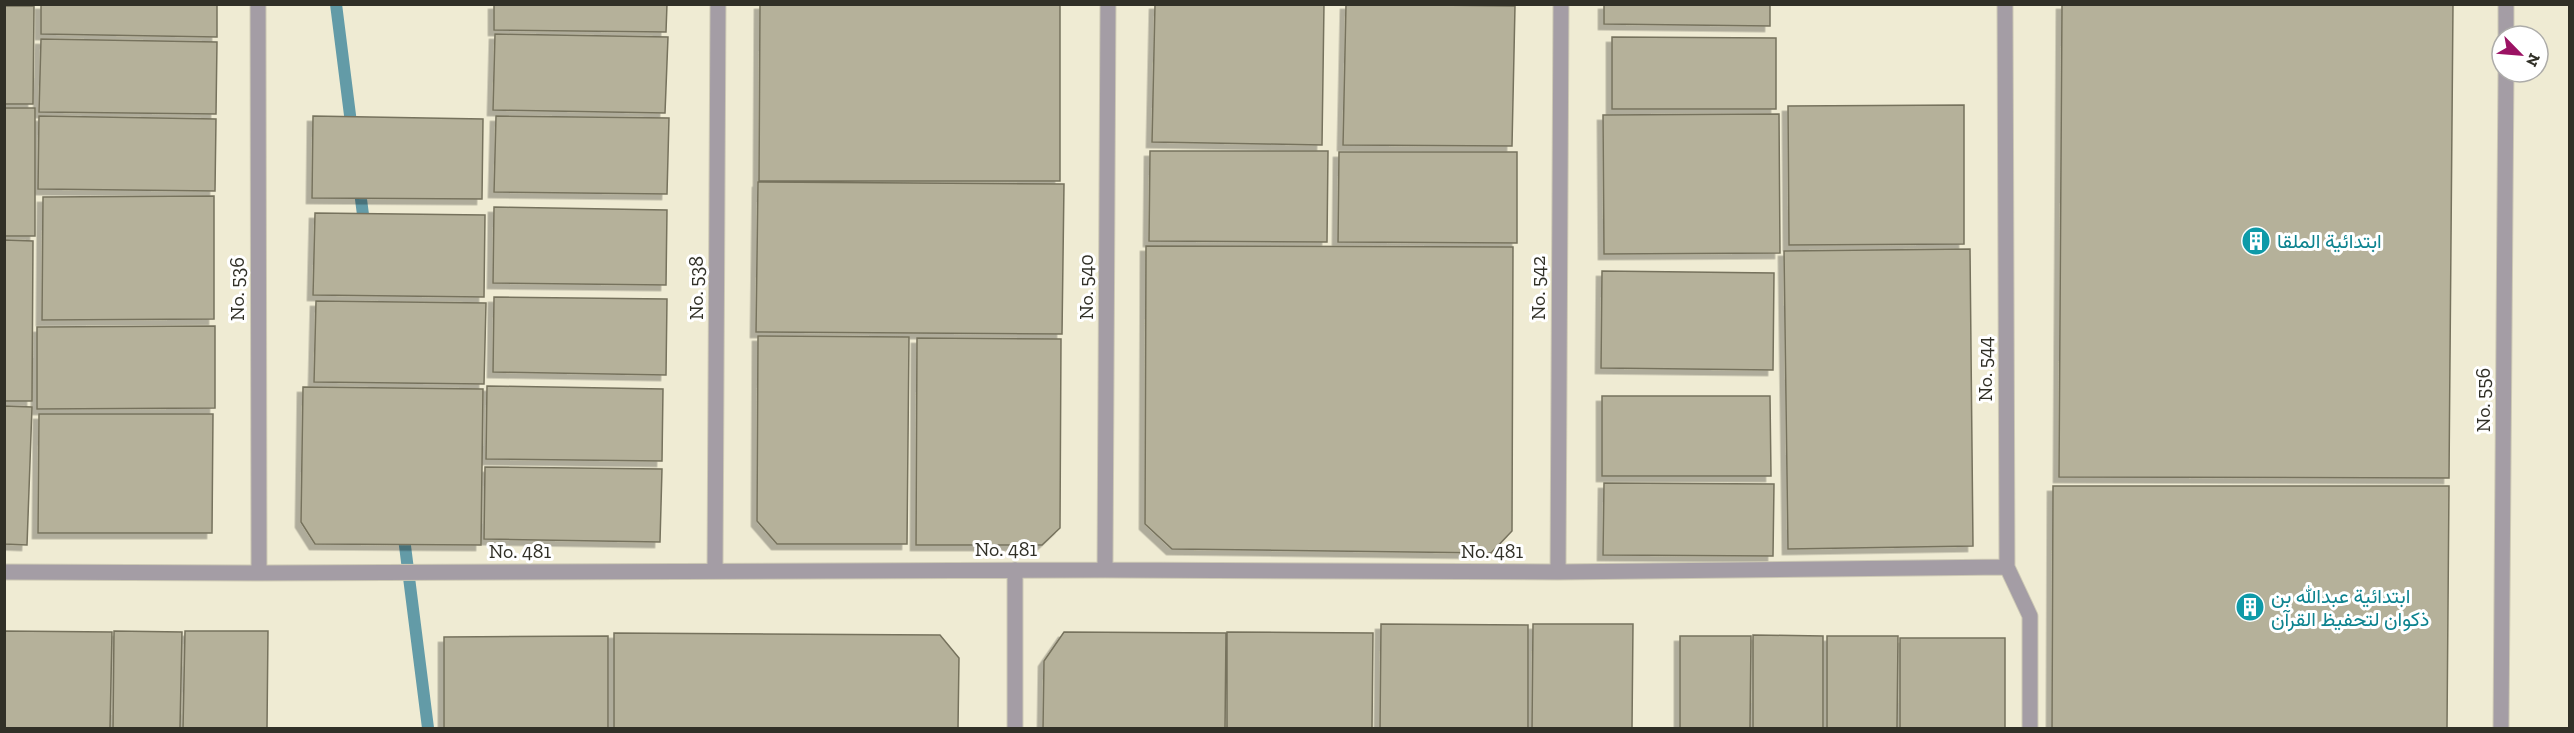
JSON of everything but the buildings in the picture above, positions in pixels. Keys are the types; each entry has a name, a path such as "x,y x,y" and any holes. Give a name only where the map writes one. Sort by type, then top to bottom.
{"street":[{"name":"No. 536","path":"258,4 259,573"},
{"name":"No. 538","path":"715,571 718,4"},
{"name":"No. 540","path":"1105,570 1108,4"},
{"name":"No. 542","path":"1558,572 1561,4"},
{"name":"No. 544","path":"2005,4 2007,567 2030,616 2030,729"},
{"path":"2506,4 2506,24"},
{"name":"No. 556","path":"2501,729 2506,84"},
{"name":"No. 481","path":"4,572 1015,570 1558,572 2007,567"},
{"path":"1015,570 1015,729"}],"waterway":[{"path":"336,4 352,131"},
{"path":"359,184 365,230"},
{"path":"403,530 428,728"}],"place":[{"name":"ابتدائية الملقا","path":"2256,241"},
{"name":"ابتدائية عبدالله بن ذكوان لتحفيظ القرآن","path":"2250,607"}]}
